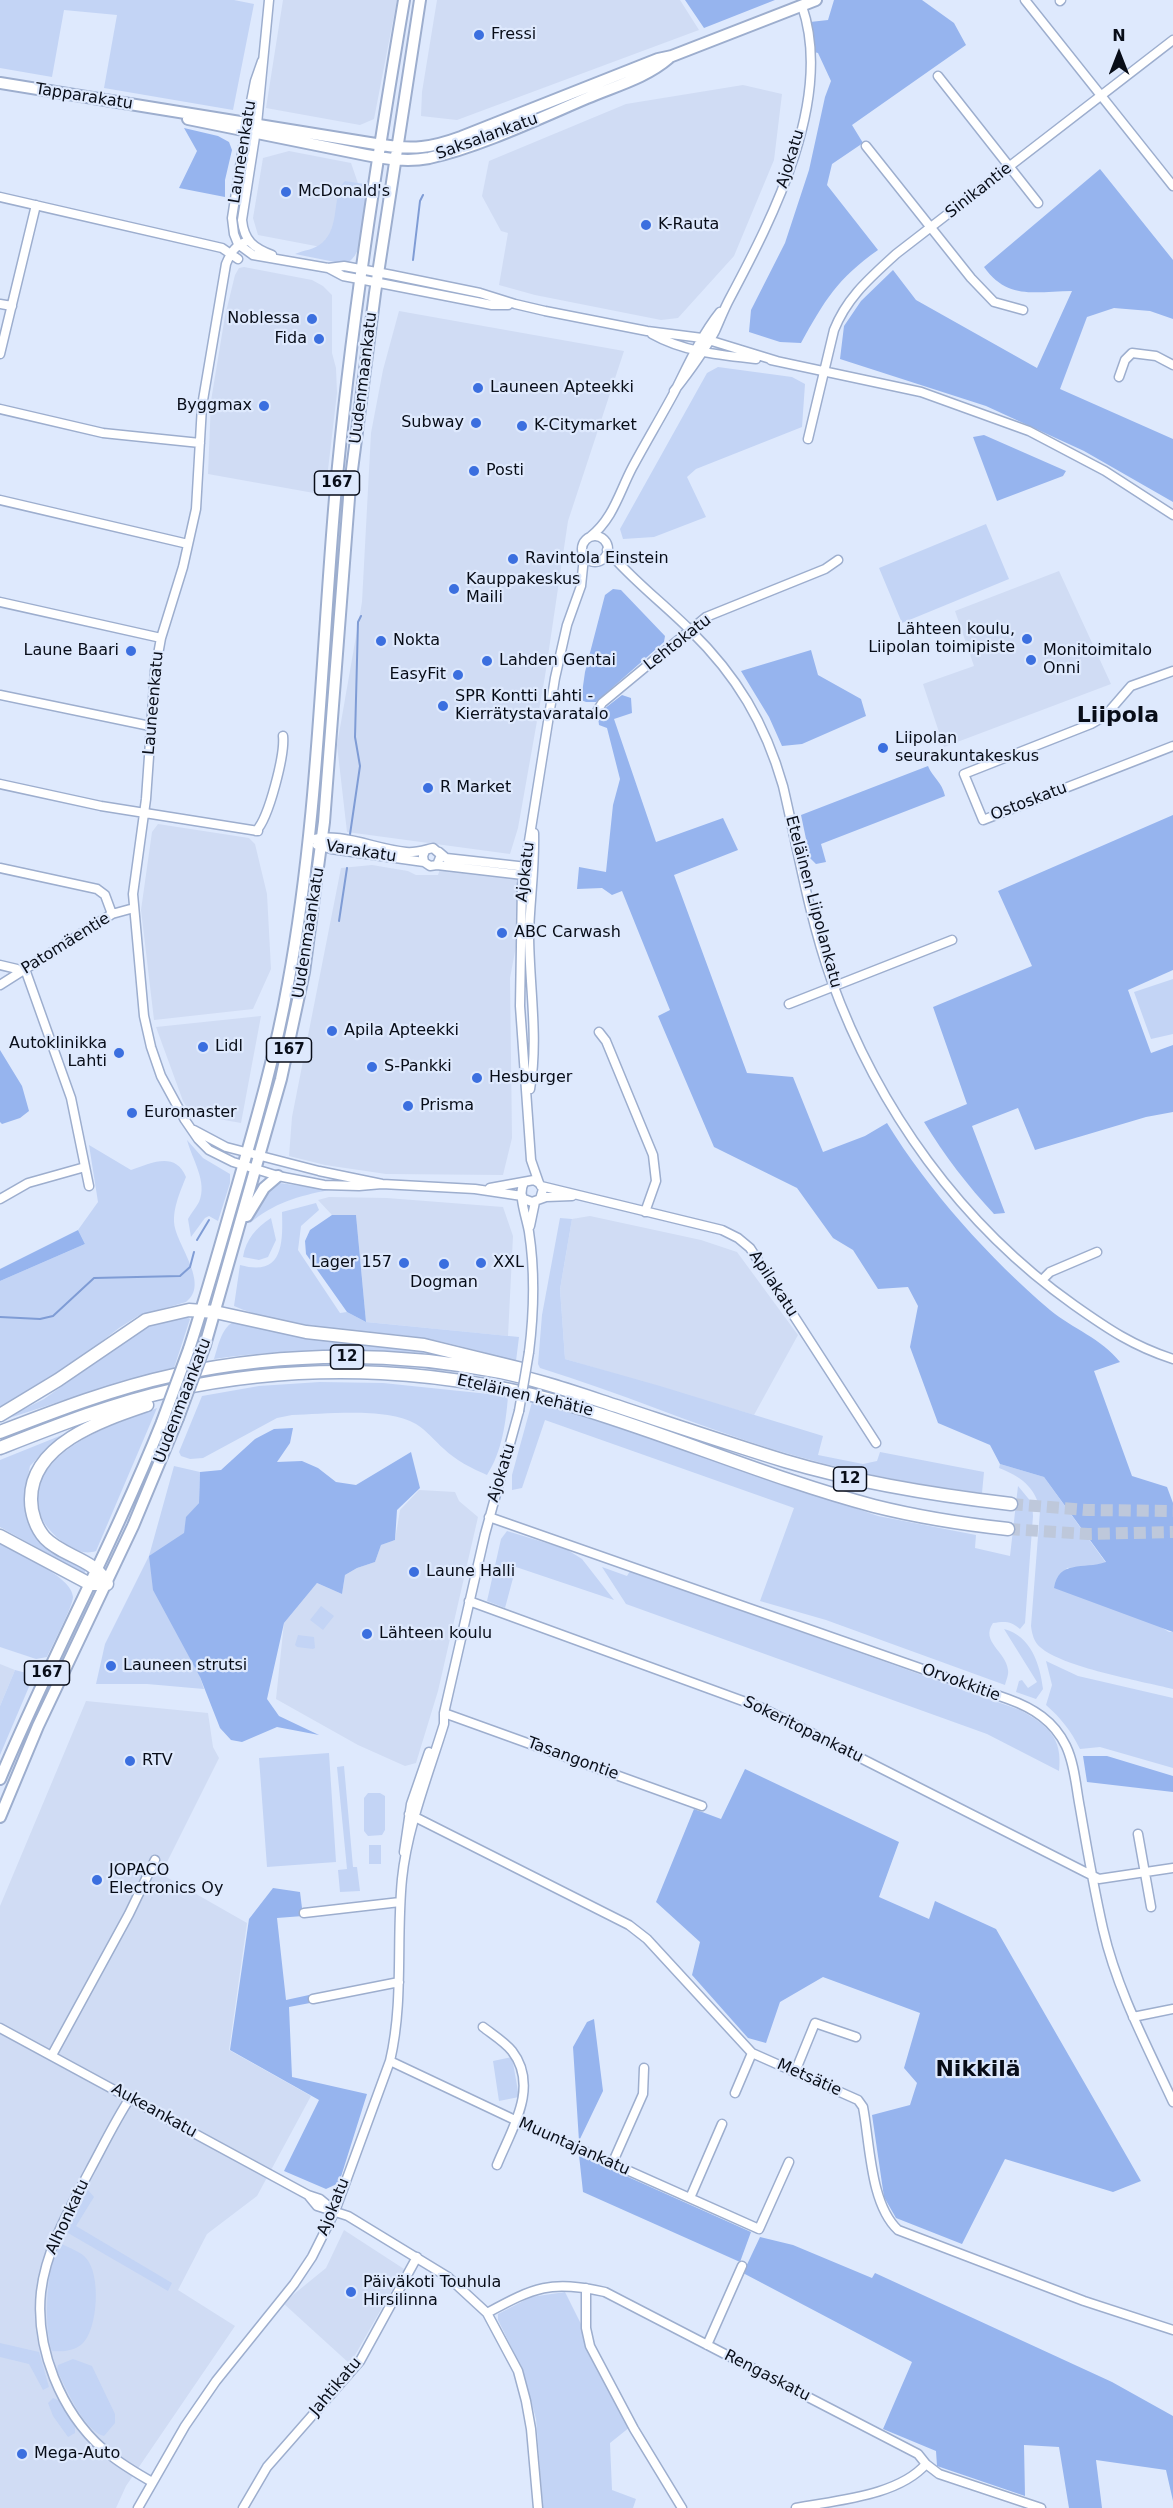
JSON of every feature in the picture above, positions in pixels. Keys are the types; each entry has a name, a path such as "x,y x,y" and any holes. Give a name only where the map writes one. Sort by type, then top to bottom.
{"highway":[{"path":"0,1415 58,1380 146,1320 176,1312 202,1310 288,1329 399,1341 465,1354 536,1372 695,1431"},
{"name":"Eteläinen kehätie","path":"0,1432 78,1403 171,1375 263,1360 325,1357 415,1360 500,1372 544,1383 775,1458 845,1477 893,1488 1011,1504"},
{"name":"Eteläinen kehätie","path":"0,1448 100,1411 170,1390 225,1380 285,1373 367,1371 453,1378 484,1384 587,1410 864,1503 938,1520 1008,1529"},
{"path":"107,1584 98,1569 46,1539 36,1524 31,1507 31,1489 36,1472 46,1458 62,1444 84,1431 134,1410 206,1388 285,1373"},
{"path":"0,1536 90,1584 107,1584"}],"main road":[{"name":"Uudenmaankatu","path":"0,1779 52,1663 98,1569 162,1422 189,1349 247,1152 282,1016 309,840 335,496 360,274 404,0"},
{"name":"Uudenmaankatu","path":"0,1817 38,1726 107,1584 178,1418 215,1312 294,1028 327,843 347,515 377,277 420,0"},
{"name":"Saksalankatu","path":"251,128 397,148 417,149 436,146 816,0"},
{"name":"Saksalankatu","path":"251,128 380,158 395,160 429,158 624,83 660,66 672,56"},
{"name":"Tapparakatu","path":"0,83 168,111 190,120 251,128"},
{"path":"237,1235 264,1188 278,1176"}],"street":[{"name":"Launeenkatu","path":"243,1166 209,1150 191,1128 161,1076 144,1016 134,908 134,876 148,781 155,671 161,638 196,509 202,406 211,342 225,272 234,256 244,245 234,234 232,218 251,128 269,0"},
{"path":"1025,0 1173,186"},
{"name":"Ajokatu","path":"606,546 609,518 635,463 728,302 776,206 794,157 810,81 811,40 802,6"},
{"name":"Sinikantie","path":"808,439 834,330 856,290 896,254 1173,40"},
{"path":"938,76 1038,203"},
{"path":"866,146 971,279 994,302 1023,310"},
{"path":"0,197 222,248 234,256"},
{"path":"0,354 36,205"},
{"path":"244,245 279,258 377,277 492,305 515,304 647,331 706,339 777,361"},
{"path":"0,304 12,306"},
{"path":"647,331 663,340 699,351 777,361 921,392 1029,431 1105,471 1173,514"},
{"path":"1119,377 1125,360 1132,353 1156,356 1173,365"},
{"path":"0,409 102,433 200,442"},
{"path":"0,500 188,544"},
{"name":"Ajokatu","path":"590,537 609,518"},
{"path":"590,537 598,537 606,546 598,561 584,557 582,545 590,537"},
{"name":"Eteläinen Liipolankatu","path":"606,546 628,572 690,630 736,682 759,719 768,738 783,786 820,940 834,987 859,1046 898,1119 916,1145 959,1200 1042,1280 1121,1338 1173,1359"},
{"name":"Ajokatu","path":"526,1182 531,1160 528,1100 534,1062 529,971 528,870 535,855 533,823 555,678 567,626 581,586 584,557"},
{"name":"Lehtokatu","path":"596,713 602,703 706,617 825,569 838,560"},
{"name":"Ajokatu","path":"581,586 598,561"},
{"name":"Eteläinen Liipolankatu","path":"598,561 628,572"},
{"path":"0,602 161,638"},
{"name":"Ostoskatu","path":"1173,671 1131,686 1105,716 1091,724 964,774 983,820 1173,746"},
{"path":"0,695 150,726"},
{"path":"0,784 143,814 257,831 263,825 269,810 284,747 283,736"},
{"name":"Varakatu","path":"309,840 363,848 425,850"},
{"name":"Varakatu","path":"363,848 424,862"},
{"path":"433,848 446,858 528,870 430,866 424,862 423,856 425,850 433,848"},
{"path":"437,865 441,859 439,852"},
{"path":"0,868 97,889 105,895 112,914"},
{"name":"Patomäentie","path":"0,985 112,914 134,908"},
{"path":"789,1004 952,940"},
{"path":"0,965 22,971 71,1098 89,1186"},
{"path":"598,1032 606,1041 653,1155 656,1181 645,1212"},
{"path":"191,1128 226,1147 289,1165 382,1184"},
{"name":"Ajokatu","path":"531,1160 540,1184"},
{"path":"243,1166 324,1185 382,1184 475,1189 537,1200 543,1192 540,1184 526,1182 475,1189"},
{"path":"0,1199 28,1183 85,1167"},
{"path":"523,1198 521,1187 526,1182"},
{"name":"Apilakatu","path":"540,1184 575,1196 722,1230 738,1238 750,1248 876,1443"},
{"name":"Apilakatu","path":"537,1200 575,1196"},
{"name":"Ajokatu","path":"139,2507 185,2426 216,2381 294,2284 312,2257 335,2211 390,2061 398,2024 400,1902 405,1858 403,1847 440,1718 444,1713 489,1516 519,1411 529,1352 533,1279 529,1230 524,1214 523,1198"},
{"name":"Ajokatu","path":"529,1230 537,1200"},
{"path":"1042,1280 1050,1272 1097,1252"},
{"name":"Orvokkitie","path":"489,1516 1032,1709 1054,1727 1070,1756 1092,1875 1112,1961 1133,2017 1173,2102"},
{"name":"Sokeritopankatu","path":"469,1601 762,1708 1092,1875"},
{"name":"Tasangontie","path":"444,1713 702,1806"},
{"name":"Metsätie","path":"413,1816 628,1925 646,1939 752,2053 858,2100 863,2106 878,2197 889,2222 898,2230 1084,2301 1173,2330"},
{"path":"1138,1834 1151,1907"},
{"path":"52,2055 129,1914 155,1860"},
{"path":"1092,1875 1099,1879 1173,1868"},
{"path":"304,1913 400,1902"},
{"path":"313,1999 399,1982"},
{"path":"1133,2017 1173,2009"},
{"path":"795,2072 815,2023 856,2037"},
{"path":"483,2027 512,2050 521,2068 524,2096 522,2108 497,2165"},
{"name":"Aukeankatu","path":"0,2028 308,2195 317,2206 348,2216 448,2277 487,2313 518,2371 531,2429 538,2508"},
{"path":"735,2093 752,2053"},
{"name":"Muuntajankatu","path":"390,2061 515,2120 759,2229 789,2162"},
{"path":"612,2164 643,2094 644,2068"},
{"name":"Alhonkatu","path":"130,2098 59,2232 48,2259 41,2292 41,2320 49,2362 59,2390 72,2411 102,2449 152,2482"},
{"path":"690,2198 722,2124"},
{"name":"Jahtikatu","path":"243,2508 267,2467 360,2361 417,2257"},
{"path":"707,2345 741,2266"},
{"name":"Rengaskatu","path":"487,2313 527,2291 555,2286 605,2292 918,2454 939,2474 1041,2508"},
{"path":"586,2288 586,2328 590,2346 634,2429 682,2508"},
{"path":"796,2508 887,2490 918,2474 926,2464"}],"shaded area":[{"path":"0,0 234,0 254,4 233,110 104,88 117,15 64,10 52,77 0,68"},
{"path":"283,0 397,0 374,119 360,125 266,108"},
{"path":"437,0 680,0 699,30 457,120 421,116 422,92"},
{"path":"685,0 775,0 704,28"},
{"path":"834,0 922,0 954,23 966,45 852,125 863,143 832,164 827,185 878,250 852,271 833,291 801,343 780,342 749,332 751,310 785,243 809,170 825,97 831,81 818,53 814,52 810,22 828,20"},
{"path":"743,85 782,94 774,160 734,256 678,318 661,320 535,295 499,285 508,233 501,231 482,196 489,161 626,104"},
{"path":"184,128 218,136 229,142 232,150 225,180 225,197 179,188 197,151"},
{"path":"289,151 351,163 360,189 342,251 258,235 253,218 263,158"},
{"path":"1100,169 1173,260 1173,319 1150,311 1114,308 1087,317 1060,389 1173,439 1173,502 1084,451 986,406 840,359 844,326 861,301 893,270 916,300 1037,368 1072,291 1024,292 1013,290 993,278 984,267"},
{"path":"345,181 364,184 368,189 363,231 357,252 345,264 295,254 316,247 328,236 332,229 338,194"},
{"path":"239,268 312,280 332,295 332,353 336,368 337,393 325,495 208,474 211,401 225,316 235,275"},
{"path":"399,311 624,351 568,521 545,676 518,828 510,854 347,832 337,745 362,602 371,433 383,370"},
{"path":"718,367 792,377 805,384 802,427 696,469 687,477 706,517 654,537 623,539 620,529 707,373"},
{"path":"984,435 1066,471 1063,476 997,501 973,437"},
{"path":"986,524 1009,579 902,623 879,568"},
{"name":"Lähteen koulu, Liipolan toimipiste","path":"1059,571 1111,684 944,747 923,684 974,666 955,611"},
{"path":"613,589 621,590 665,636 664,642 596,702 586,702 581,700 585,672 605,595"},
{"path":"811,650 818,675 861,699 866,716 802,744 782,746 769,717 741,671"},
{"path":"622,695 631,698 632,713 614,719 656,842 723,818 738,850 674,875 747,1073 793,1077 823,1152 865,1136 887,1123 941,1198 1005,1269 1050,1310 1096,1340 1120,1362 1094,1371 1132,1476 1167,1487 1173,1503 1173,1632 1054,1588 1061,1573 1067,1569 1106,1562 1044,1477 1000,1464 990,1445 938,1423 910,1347 918,1306 908,1287 878,1289 853,1250 833,1238 797,1188 714,1147 658,1016 670,1010 622,891 612,895 602,888 577,889 579,867 606,872 613,805 620,779 607,728 599,725 598,717 604,709"},
{"path":"928,766 942,787 945,796 821,844 826,862 816,864 810,858 801,815"},
{"path":"1173,815 1173,970 1128,990 1151,1053 1173,1045 1173,1112 1146,1117 1035,1150 1018,1108 972,1126 1005,1213 994,1214 957,1170 924,1122 967,1104 933,1007 1032,966 998,891"},
{"path":"158,824 249,838 255,844 267,894 271,969 253,1009 154,1020 141,910 152,832"},
{"path":"372,865 408,871 416,875 438,875 441,866 521,876 517,941 510,978 512,1138 503,1175 386,1174 325,1165 289,1156 292,1117 341,868"},
{"path":"1173,979 1173,1034 1151,1039 1134,992"},
{"path":"261,1016 241,1123 191,1114 183,1101 156,1027"},
{"path":"0,1050 22,1086 29,1111 20,1118 2,1124 0,1122"},
{"path":"187,1140 203,1158 230,1174 230,1183 218,1221 209,1216 205,1218 191,1237 188,1219 199,1202 202,1187"},
{"path":"89,1145 131,1170 162,1161 176,1164 181,1169 186,1177 177,1202 174,1222 194,1277 195,1286 192,1295 186,1302 138,1316 67,1368 0,1407 0,1281 85,1244 78,1230 98,1202"},
{"path":"280,1183 329,1190 287,1201 268,1210 250,1223 266,1195"},
{"path":"329,1197 387,1198 503,1207 513,1236 508,1336 366,1322 356,1215 332,1215 318,1200"},
{"path":"316,1203 319,1210 301,1226 298,1250 340,1313 347,1312 366,1322 519,1337 516,1361 430,1339 337,1329 273,1319 234,1306 240,1265 265,1266 278,1255 282,1235 282,1212"},
{"path":"332,1215 356,1215 366,1322 347,1312 306,1254 305,1241 310,1230"},
{"path":"590,1216 701,1240 737,1252 798,1335 754,1415 565,1359 560,1289 572,1219"},
{"path":"271,1218 276,1240 268,1257 259,1260 243,1257 252,1234"},
{"path":"560,1218 572,1219 560,1289 565,1359 823,1436 818,1455 863,1464 877,1461 880,1452 984,1472 982,1493 876,1476 798,1457 743,1440 599,1387 540,1368 538,1364 542,1315"},
{"path":"78,1230 85,1244 0,1281 0,1269"},
{"path":"187,1317 190,1319 174,1368 123,1381 0,1421 44,1399 142,1329 160,1322"},
{"path":"233,1322 282,1333 396,1344 447,1355 330,1351 243,1355 214,1359 223,1334"},
{"path":"320,1382 383,1383 508,1396 502,1437 492,1466 487,1475 448,1453 420,1426 404,1419 373,1413 292,1415 277,1418 203,1458 190,1459 181,1456 179,1452 202,1396 259,1386"},
{"path":"532,1402 627,1430 878,1516 976,1535 975,1548 1010,1556 1018,1486 1032,1503 1033,1516 1025,1623 1020,1629 1008,1622 993,1623 990,1630 992,1641 1003,1657 1008,1670 1005,1685 826,1620 760,1601 794,1508 545,1420 522,1488 512,1490 512,1475"},
{"path":"157,1408 96,1551 76,1550 56,1537 42,1519 37,1499 38,1488 49,1467 59,1456 85,1438"},
{"path":"293,1428 290,1443 277,1462 302,1461 318,1468 336,1482 356,1485 411,1452 420,1488 397,1510 395,1540 381,1545 375,1562 345,1575 342,1594 317,1583 284,1623 267,1699 279,1716 319,1735 277,1727 242,1742 231,1740 220,1728 200,1677 153,1590 149,1556 184,1533 186,1517 199,1503 200,1472 221,1470 255,1439 274,1429"},
{"path":"77,1429 48,1447 30,1466 26,1485 25,1510 32,1532 48,1549 86,1570 84,1574 0,1527 0,1460"},
{"path":"1000,1464 1044,1477 1106,1563 1066,1568 1169,1632 1173,1632 1173,1689 1083,1667 1051,1654 1038,1645 1031,1626 1040,1511 1031,1489 1014,1475 999,1468"},
{"path":"174,1466 200,1472 199,1503 187,1517 184,1533 200,1677 204,1689 147,1684 96,1684 105,1644 149,1556"},
{"name":"Lähteen koulu","path":"419,1490 455,1492 459,1501 478,1517 438,1691 416,1763 405,1766 358,1745 276,1699 284,1623 317,1583 342,1594 345,1575 375,1562 381,1545 395,1540 400,1510"},
{"path":"507,1531 566,1549 582,1559 614,1600 516,1567 505,1608 487,1601 501,1539"},
{"path":"0,1544 54,1573 70,1589 72,1602 47,1657 36,1659 0,1647"},
{"path":"602,1567 627,1576 630,1571 1020,1710 1038,1721 1051,1733 1058,1749 1059,1771 987,1734 626,1604"},
{"path":"321,1606 334,1616 323,1630 310,1620"},
{"path":"1004,1629 1021,1638 1032,1652 1043,1689 1036,1699 1016,1692 1019,1681 1022,1680 1028,1688 1037,1682"},
{"path":"298,1635 314,1637 315,1648 297,1647 295,1645"},
{"path":"1046,1661 1078,1676 1173,1698 1173,1768 1100,1747 1080,1749 1065,1725 1046,1705 1052,1685"},
{"path":"0,1664 15,1670 0,1706"},
{"path":"15,1670 34,1675 0,1755 0,1706"},
{"path":"86,1701 208,1713 213,1747 219,1758 161,1874 247,1923 229,2050 311,2096 257,2196 207,2234 178,2290 235,2326 126,2486 116,2508 0,2508 0,1906"},
{"path":"329,1753 336,1862 267,1867 259,1758"},
{"path":"1083,1756 1107,1756 1173,1776 1173,1792 1087,1782"},
{"path":"344,1766 353,1867 357,1867 360,1891 340,1892 338,1870 347,1869 337,1767"},
{"path":"745,1769 899,1842 879,1897 929,1919 935,1901 996,1929 1141,2181 1113,2192 1005,2159 962,2244 896,2218 884,2197 872,2115 910,2105 917,2083 904,2068 920,2013 823,1977 780,2002 766,2043 748,2038 692,1975 700,1942 656,1902 694,1809 721,1819"},
{"path":"368,1793 380,1793 385,1796 385,1830 382,1835 368,1836 364,1831 364,1798"},
{"path":"369,1845 381,1845 381,1864 369,1864"},
{"path":"273,1888 300,1892 303,1916 277,1918 286,2000 309,1995 310,2003 289,2007 292,2077 367,2094 339,2183 326,2189 284,2171 319,2100 230,2050 249,1919"},
{"path":"594,2019 603,2091 579,2141 573,2047 587,2022"},
{"path":"512,2057 519,2097 499,2101 493,2061"},
{"path":"579,2155 751,2232 740,2262 583,2192"},
{"path":"88,2190 94,2197 76,2226 172,2283 168,2291 68,2233 66,2224 84,2191"},
{"path":"344,2230 404,2269 350,2364 283,2303 326,2268"},
{"path":"760,2237 793,2245 872,2278 875,2273 1112,2382 1173,2416 1173,2501 1166,2470 1096,2460 1102,2508 1069,2508 1059,2447 1024,2445 1025,2496 937,2466 936,2451 883,2429 912,2362 743,2273"},
{"path":"62,2244 84,2256 91,2266 96,2288 96,2301 92,2326 83,2343 69,2350 52,2351 47,2312 49,2279 56,2252"},
{"path":"565,2292 582,2326 586,2348 630,2427 610,2443 612,2490 636,2499 633,2508 543,2508 536,2419 523,2371 498,2320 498,2314 531,2297"},
{"path":"0,2343 39,2352 49,2387 43,2390 29,2364 0,2357"},
{"path":"73,2359 92,2366 115,2414 115,2423 104,2436 89,2426 83,2418 57,2370 58,2365"},
{"path":"53,2398 58,2400 75,2426 75,2433 68,2437 53,2416 48,2403"}],"waterway":[{"path":"413,260 420,201 423,195"},
{"path":"348,848 360,766 355,737 358,622 361,616"},
{"path":"339,921 347,868"},
{"path":"197,1240 209,1220"},
{"path":"0,1317 40,1319 53,1316 94,1278 180,1276 190,1267 194,1252"}],"tunnel":[{"path":"1011,1504 1087,1510 1173,1511"},
{"path":"1008,1529 1088,1534 1173,1532"}],"place":[{"name":"Fressi","path":"479,35"},
{"name":"McDonald's","path":"286,192"},
{"name":"K-Rauta","path":"646,225"},
{"name":"Noblessa","path":"312,319"},
{"name":"Fida","path":"319,339"},
{"name":"Launeen Apteekki","path":"478,388"},
{"name":"Byggmax","path":"264,406"},
{"name":"Subway","path":"476,423"},
{"name":"K-Citymarket","path":"522,426"},
{"name":"Posti","path":"474,471"},
{"name":"Ravintola Einstein","path":"513,559"},
{"name":"Kauppakeskus Maili","path":"454,589"},
{"name":"Lähteen koulu, Liipolan toimipiste","path":"1027,639"},
{"name":"Nokta","path":"381,641"},
{"name":"Laune Baari","path":"131,651"},
{"name":"Monitoimitalo Onni","path":"1031,660"},
{"name":"Lahden Gentai","path":"487,661"},
{"name":"EasyFit","path":"458,675"},
{"name":"SPR Kontti Lahti - Kierrätystavaratalo","path":"443,706"},
{"name":"Liipolan seurakuntakeskus","path":"883,748"},
{"name":"R Market","path":"428,788"},
{"name":"ABC Carwash","path":"502,933"},
{"name":"Apila Apteekki","path":"332,1031"},
{"name":"Lidl","path":"203,1047"},
{"name":"Autoklinikka Lahti","path":"119,1053"},
{"name":"S-Pankki","path":"372,1067"},
{"name":"Hesburger","path":"477,1078"},
{"name":"Prisma","path":"408,1106"},
{"name":"Euromaster","path":"132,1113"},
{"name":"Lager 157","path":"404,1263"},
{"name":"XXL","path":"481,1263"},
{"name":"Dogman","path":"444,1264"},
{"name":"Laune Halli","path":"414,1572"},
{"name":"Lähteen koulu","path":"367,1634"},
{"name":"Launeen strutsi","path":"111,1666"},
{"name":"RTV","path":"130,1761"},
{"name":"JOPACO Electronics Oy","path":"97,1880"},
{"name":"Päiväkoti Touhula Hirsilinna","path":"351,2292"},
{"name":"Mega-Auto","path":"22,2454"}],"district":[{"name":"Liipola","path":"1118,716"},
{"name":"Nikkilä","path":"978,2070"}]}
